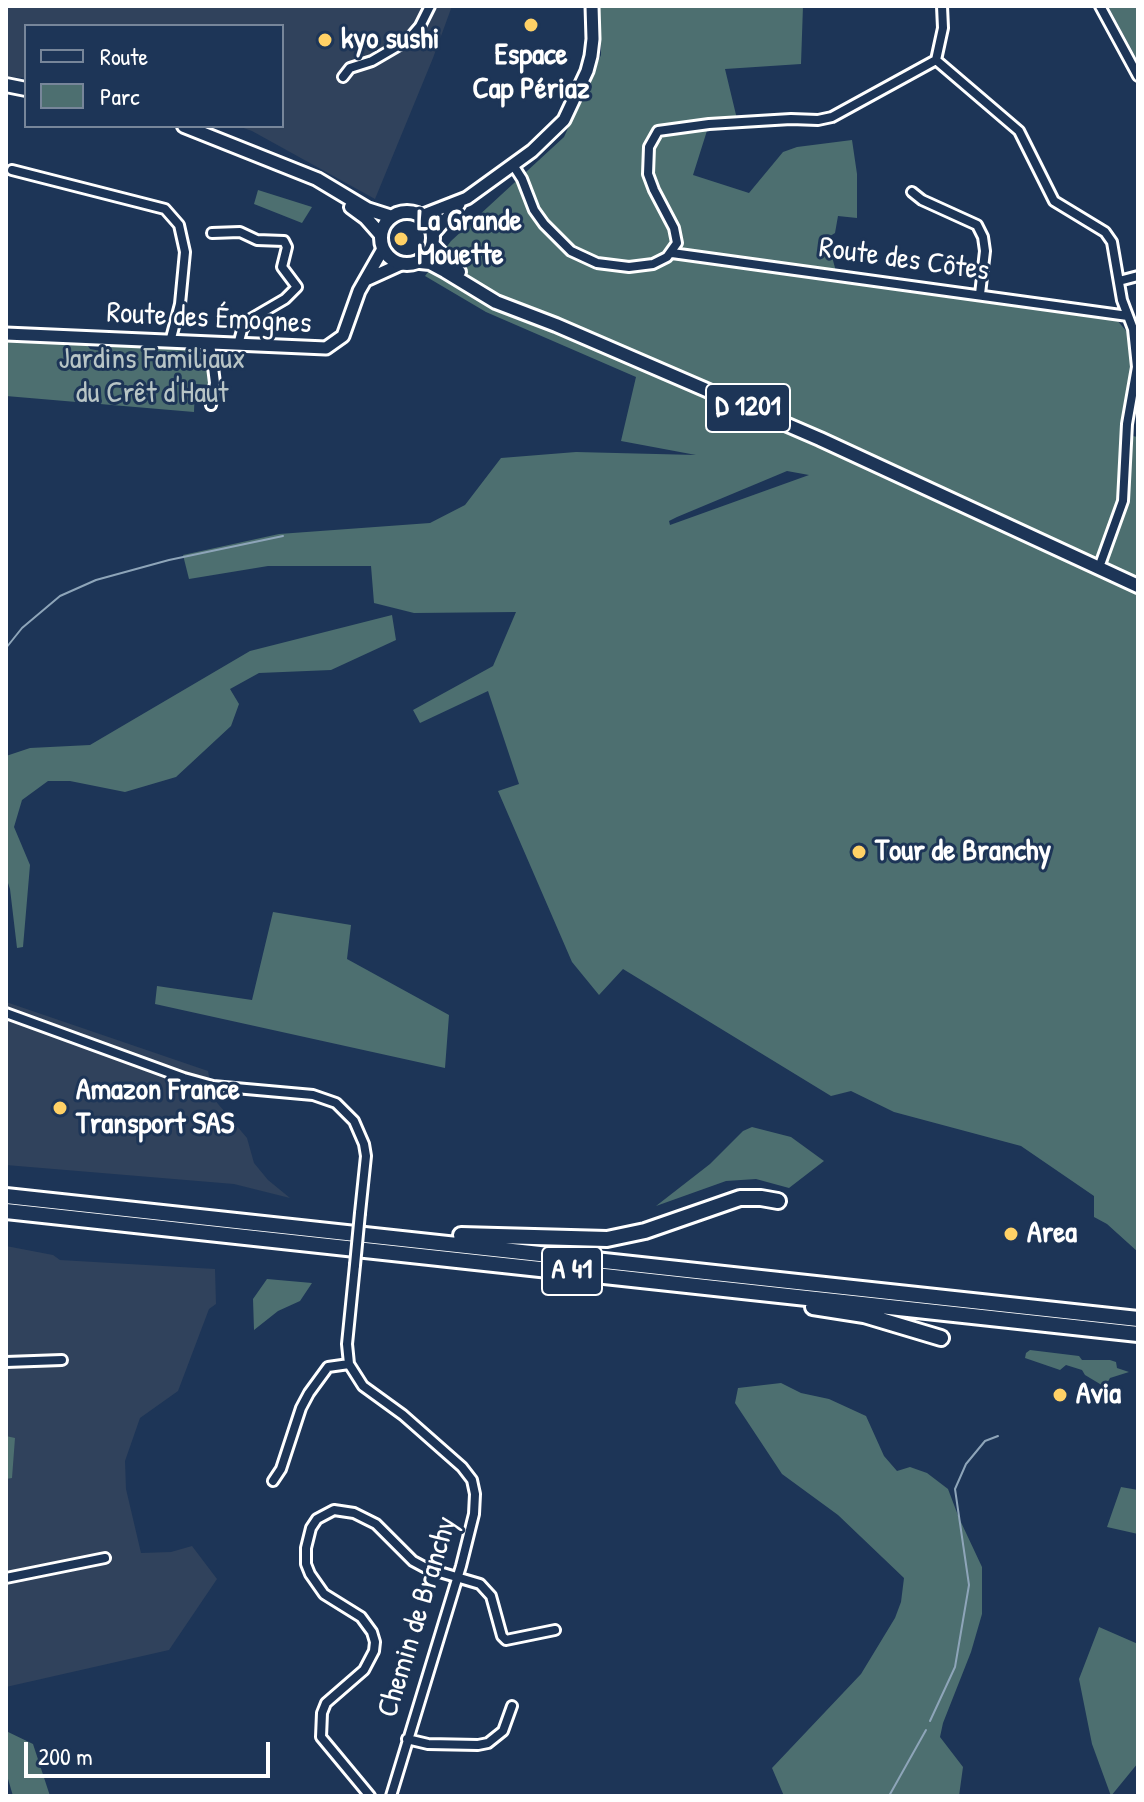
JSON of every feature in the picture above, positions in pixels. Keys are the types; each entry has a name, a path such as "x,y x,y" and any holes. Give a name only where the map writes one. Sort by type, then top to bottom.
{"highway":[{"name":"A 41","path":"6,1196 1138,1319"},
{"path":"345,1231 607,1239 645,1231 740,1198 778,1201"},
{"name":"A 41","path":"6,1211 1138,1334"},
{"path":"603,1275 864,1315 941,1338"}],"main road":[{"path":"189,128 245,149 333,188 367,209 392,217"},
{"path":"291,170 357,211 381,235"},
{"path":"433,239 429,255 411,265 394,261 383,249 381,235 392,217 403,212 421,216 429,223 433,239 447,263 470,280 539,313 556,325"},
{"path":"420,262 430,263 496,302 556,325"},
{"name":"D 1201","path":"556,325 1135,582"},
{"name":"D 1201","path":"938,494 1101,562 1135,582"}],"street":[{"path":"343,77 350,68 372,61 408,40 420,26 430,6"},
{"path":"421,216 461,202 513,165 564,120 591,56 592,6"},
{"path":"513,165 544,224 582,257 597,263 643,266 662,260 672,253 677,243 676,233 654,190 648,167 650,142 658,131 709,124 827,118 936,60 943,28 942,6"},
{"path":"1100,6 1138,76"},
{"path":"936,60 1019,131 1054,201 1109,236 1114,250 1135,340 1137,367 1127,424 1120,513 1101,562"},
{"path":"12,170 165,209 179,225 185,252 180,304 170,342"},
{"path":"912,192 922,200 977,225 985,251 980,294"},
{"path":"433,239 461,202"},
{"path":"212,233 240,232 257,240 284,241 287,247 282,267 297,287 285,299 249,320 238,345"},
{"name":"Route des Émognes","path":"6,334 318,349 333,346 343,336 359,291 383,249"},
{"name":"Route des Côtes","path":"672,253 1128,316"},
{"path":"367,279 401,264"},
{"path":"1119,281 1138,276"},
{"path":"210,343 215,383 211,405"},
{"path":"1135,582 1138,592"},
{"path":"6,1013 213,1086 313,1095 336,1103 354,1121 366,1156 347,1344 349,1364 328,1367 309,1393 281,1469 273,1481"},
{"path":"6,1362 62,1360"},
{"name":"Chemin de Branchy","path":"349,1364 363,1386 433,1439 462,1467 472,1480 475,1494 474,1514 458,1577 391,1796"},
{"path":"370,1796 321,1737 320,1726 326,1703 364,1670 375,1642 361,1617 329,1598 313,1581 306,1564 311,1528 327,1512 344,1510 354,1513 376,1524 413,1561 480,1584 491,1596 502,1636 506,1640 555,1630"},
{"path":"6,1578 105,1558"},
{"path":"407,1739 428,1744 488,1743 503,1731 512,1706"}],"shaded area":[{"path":"6,6 452,6 375,199 244,128 284,128 284,24 24,24 24,78 6,76"},
{"path":"6,1002 208,1071 213,1098 247,1138 254,1163 268,1180 290,1198 234,1184 6,1165"},
{"path":"6,1246 53,1255 60,1260 215,1269 216,1304 209,1309 178,1391 140,1418 125,1461 126,1489 141,1553 171,1552 192,1546 217,1579 169,1650 6,1687"}],"green space":[{"path":"600,6 803,6 801,64 725,69 737,119 711,118 693,175 749,193 783,152 797,147 852,140 857,174 857,218 838,216 835,233 827,238 838,279 1116,319 1128,333 1132,374 1121,434 1138,437 1138,1252 1107,1224 1094,1217 1094,1196 1021,1146 894,1112 851,1091 831,1096 623,969 599,995 572,962 498,791 519,784 488,691 420,723 413,710 493,666 516,612 414,613 374,603 371,566 268,566 189,579 183,555 279,534 430,523 465,505 501,458 576,452 696,455 621,441 636,377 486,312 425,276 451,241 564,137 601,55","holes":["787,471 809,475 670,525 669,521 677,517"]},
{"path":"1108,6 1138,6 1138,61 1128,43"},
{"path":"258,190 312,207 302,223 254,204"},
{"name":"Jardins Familiaux du Crêt d'Haut","path":"6,339 85,342 90,349 107,352 110,343 206,349 211,385 195,384 194,412 6,396"},
{"path":"392,615 396,640 331,670 259,673 230,689 239,704 231,726 176,777 125,792 70,781 48,781 22,800 14,827 30,865 23,947 17,948 6,877 6,756 30,748 90,745 250,651"},
{"path":"273,912 351,925 347,959 449,1015 445,1068 155,1004 157,986 252,1000"},
{"path":"752,1127 791,1137 824,1161 789,1188 756,1179 726,1181 656,1206 710,1164 743,1131"},
{"path":"267,1279 312,1283 300,1301 278,1311 254,1330 253,1299"},
{"path":"1030,1350 1079,1356 1082,1360 1110,1360 1116,1362 1117,1368 1129,1372 1110,1378 1105,1387 1082,1370 1066,1365 1060,1370 1025,1358"},
{"path":"781,1383 801,1393 829,1399 866,1416 884,1456 897,1471 910,1467 927,1473 948,1489 982,1567 982,1614 940,1737 963,1767 959,1796 784,1796 772,1768 861,1674 895,1618 904,1578 838,1515 782,1474 735,1403 738,1388"},
{"path":"6,1436 15,1438 12,1478 6,1479"},
{"path":"1121,1487 1138,1490 1138,1534 1107,1527"},
{"path":"1099,1627 1138,1644 1138,1763 1111,1796 1092,1744 1079,1679"},
{"path":"6,1731 33,1744 50,1796 13,1796 6,1772"}],"waterway":[{"path":"6,648 22,628 60,596 96,580 169,560 283,536"},
{"path":"930,1721 955,1667 969,1585 955,1489 966,1464 985,1441 998,1436"},
{"path":"889,1796 926,1730"}],"place":[{"name":"Espace Cap Périaz","path":"531,25"},
{"name":"kyo sushi","path":"325,40"},
{"name":"La Grande Mouette","path":"401,239"},
{"name":"Tour de Branchy","path":"859,852"},
{"name":"Amazon France Transport SAS","path":"60,1108"},
{"name":"Area","path":"1011,1234"},
{"name":"Avia","path":"1060,1395"}]}
